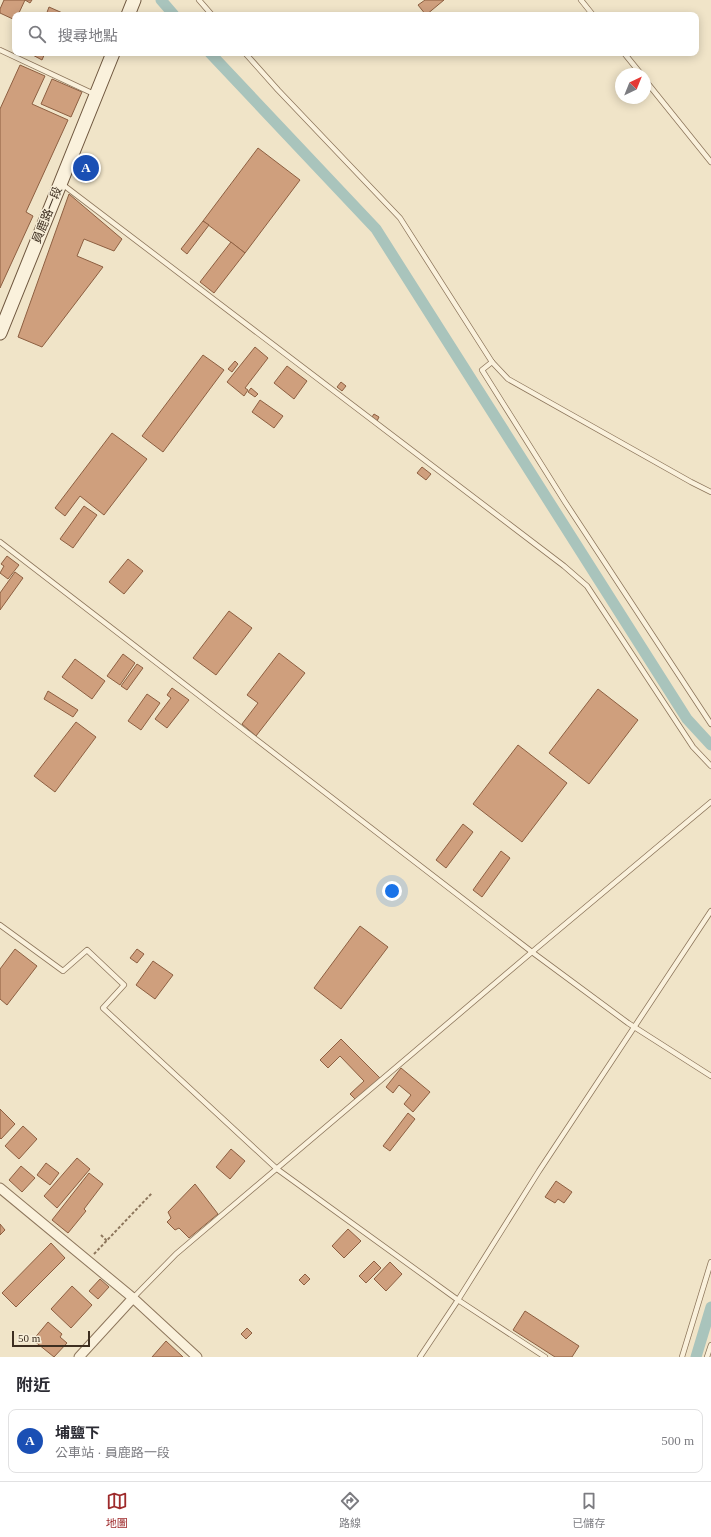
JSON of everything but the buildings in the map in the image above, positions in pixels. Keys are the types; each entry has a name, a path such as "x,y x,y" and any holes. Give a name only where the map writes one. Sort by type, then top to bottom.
{"main road":[{"path":"129,12 134,0"},
{"name":"員鹿路一段","path":"0,333 111,56"}],"street":[{"path":"0,1188 133,1298 197,1357"},
{"path":"79,1357 133,1298"}],"lane":[{"path":"199,0 209,12"},
{"path":"581,0 591,12"},
{"path":"0,50 12,56"},
{"path":"13,56 96,95"},
{"path":"248,56 400,218 492,362 508,379 711,492"},
{"path":"626,56 635,68"},
{"path":"651,87 711,162"},
{"path":"60,183 564,566 587,586 693,747 711,766"},
{"path":"492,362 482,370 565,502 711,724"},
{"path":"0,542 532,952 634,1028 711,1076"},
{"path":"133,1298 176,1254 711,802"},
{"path":"420,1357 458,1300 539,1171 711,911"},
{"path":"0,925 63,971 87,950 124,985 103,1008 277,1168 458,1300 545,1357"},
{"path":"682,1357 711,1262"},
{"path":"708,1357 711,1345"}],"path":[{"path":"88,1261 152,1193"},
{"path":"101,1235 107,1241"}],"waterway":[{"path":"161,0 171,12"},
{"path":"213,56 376,229 687,719 711,745"},
{"path":"696,1357 711,1307"}],"place":[{"name":"埔鹽下","path":"86,168"}]}
